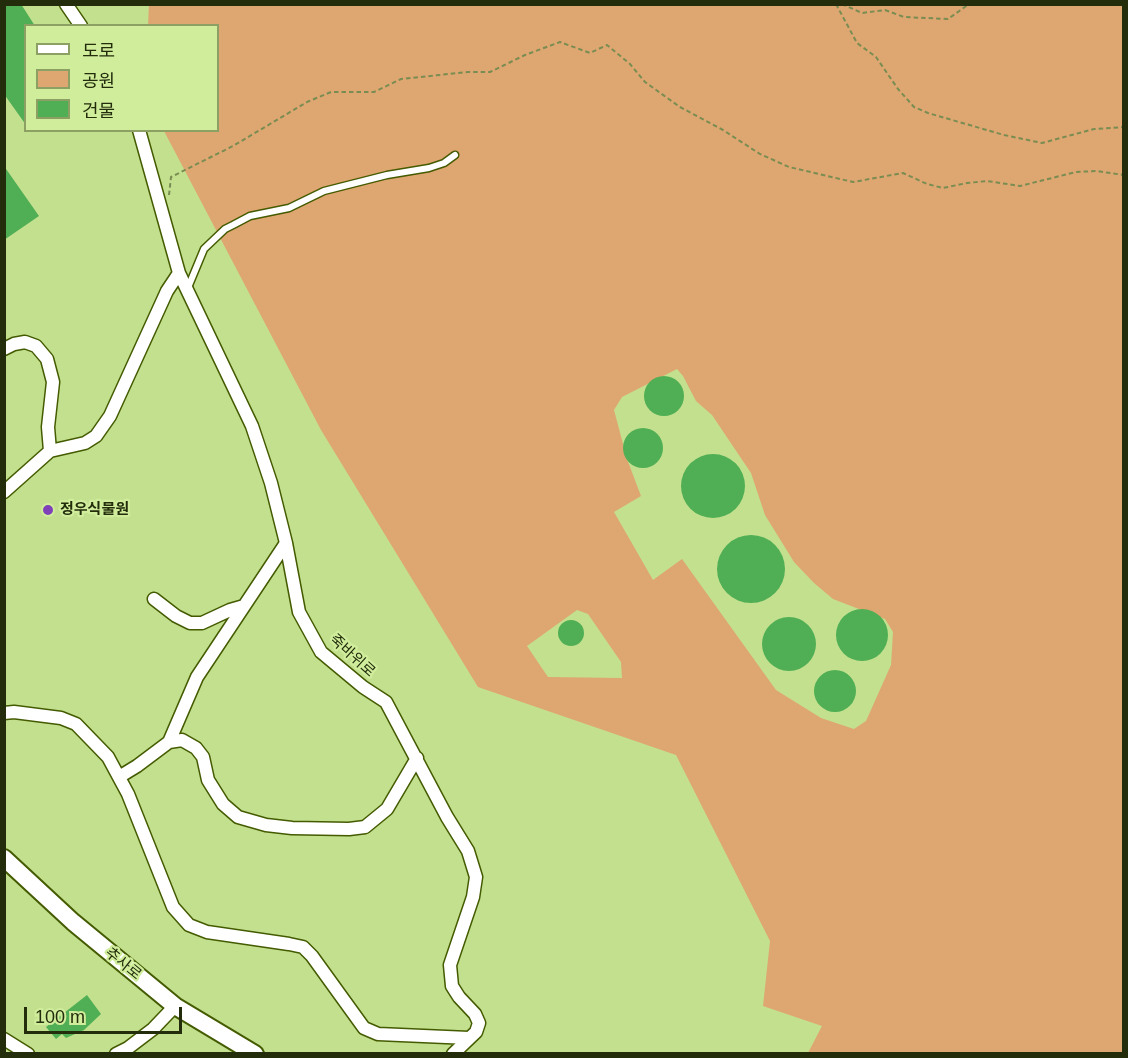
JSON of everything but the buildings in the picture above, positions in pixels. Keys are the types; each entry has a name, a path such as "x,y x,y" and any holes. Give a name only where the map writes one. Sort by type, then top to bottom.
{"street":[{"path":"66,4 80,24"},
{"name":"죽바위로","path":"139,132 179,273 252,426 271,483 286,543 299,612 321,652 363,687 386,702 447,817 468,851 476,877 473,897 450,965 452,986 475,1014 478,1023 476,1032 469,1038"},
{"path":"4,492 50,451 85,443 96,436 110,416 167,291 179,273"},
{"path":"4,350 14,344 25,342 36,346 48,358 53,382 48,427 50,451"},
{"path":"169,742 197,677 286,543"},
{"path":"154,599 176,616 190,623 202,623 244,606"},
{"path":"4,713 14,712 61,718 76,724 108,757 128,794 173,907 189,925 207,932 303,947 364,1028 378,1034 469,1038"},
{"path":"119,777 169,742 182,740 196,748 203,757 208,780 223,804 238,817 266,825 292,828 349,829 365,827 387,809 417,758"},
{"name":"추사로","path":"4,858 73,922 175,1006 255,1053"},
{"path":"116,1053 128,1048 153,1029 175,1006"},
{"path":"453,1053 469,1038"},
{"path":"4,1039 28,1053"}],"lane":[{"path":"187,290 204,249 225,229 250,216 289,208 324,191 387,175 429,168 444,163 455,155"}],"path":[{"path":"836,4 858,43 876,57 898,89 914,107 928,113 1004,135 1042,143 1094,129 1124,127"},
{"path":"842,4 861,13 885,10 904,17 948,19 969,4"},
{"path":"168,195 171,177 234,146 307,102 331,92 374,92 401,79 490,72 525,55 560,42 590,53 607,45 630,64 645,82 680,107 723,130 760,154 789,167 853,182 903,172 927,184 943,188 987,181 1020,186 1086,171 1124,175"}],"green space":[{"path":"149,4 1123,5 1123,1053 808,1053 822,1026 763,1006 770,941 676,755 478,687 321,430 165,132 219,132 219,24 148,24","holes":["677,369 696,401 712,415 751,473 765,515 794,562 833,599 885,619 893,632 891,665 866,721 854,729 821,718 776,690 682,559 653,580 614,512 641,496 627,459 614,410 622,397","577,610 588,614 621,662 622,678 548,677 527,646"]}],"place":[{"name":"정우식물원","path":"48,510"}]}
